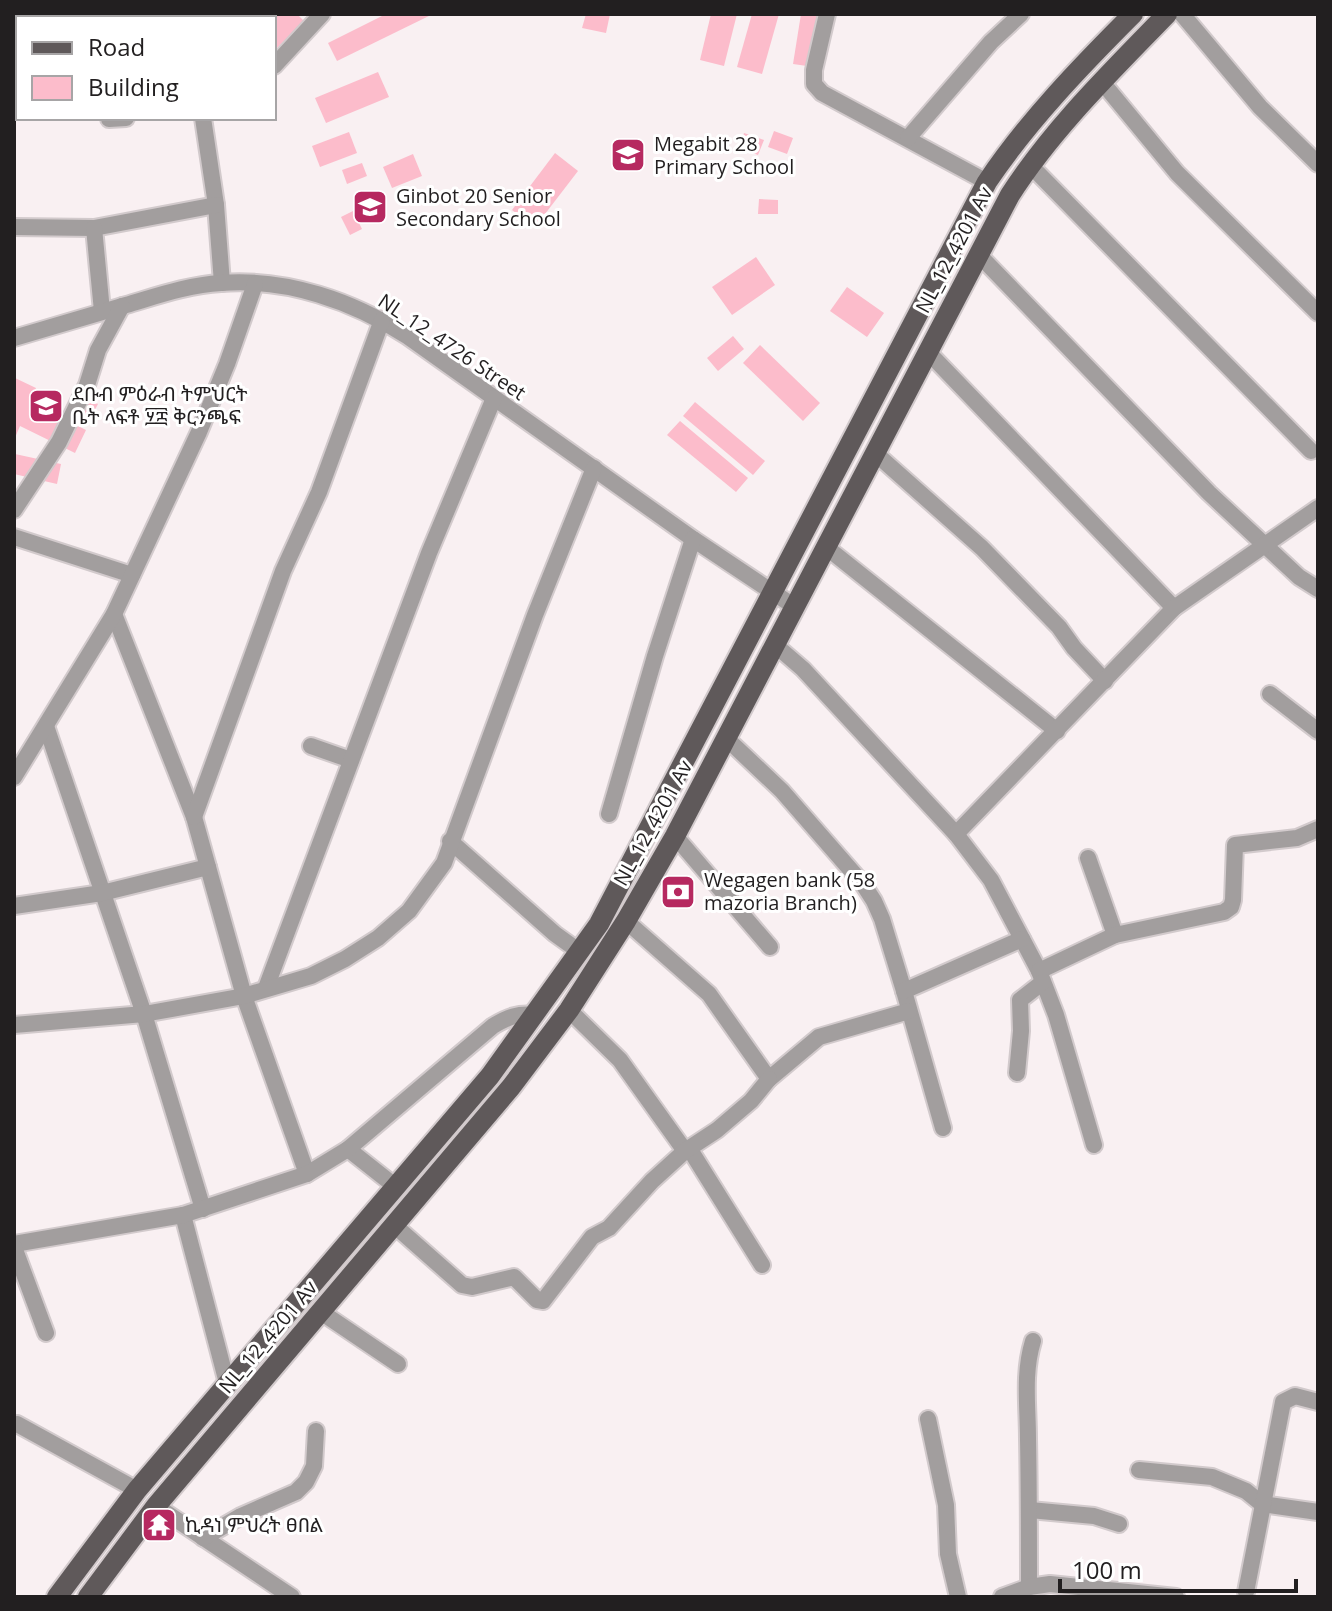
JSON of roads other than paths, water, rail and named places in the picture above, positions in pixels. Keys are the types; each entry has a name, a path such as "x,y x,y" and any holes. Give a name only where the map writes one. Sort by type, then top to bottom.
{"main road":[{"name":"NL_12_4201 Av","path":"57,1597 137,1490 490,1076 580,952 633,863 987,182 1009,149 1041,112 1133,14"},
{"name":"NL_12_4201 Av","path":"88,1597 156,1506 511,1087 569,1010 675,836 1010,195 1030,165 1102,82 1167,14"}],"street":[{"path":"276,64 322,14"},
{"path":"827,14 814,70 814,84 822,93 987,182"},
{"path":"908,138 991,42 1021,14"},
{"path":"1182,14 1260,107 1318,164"},
{"path":"1102,82 1177,173 1318,313"},
{"path":"203,120 216,205 222,283"},
{"path":"1030,165 1311,451"},
{"path":"14,227 94,228 216,205"},
{"path":"94,228 102,311"},
{"path":"979,255 1209,493 1299,577 1318,589"},
{"name":"NL_12_4726 Street","path":"14,338 182,288 222,283 255,284 340,300 382,320 795,607"},
{"path":"14,777 114,614 199,432 255,284"},
{"path":"14,510 59,442 87,385 98,350 122,306"},
{"path":"194,817 283,571 319,492 382,320"},
{"path":"928,352 1174,608"},
{"path":"266,988 429,553 494,398"},
{"path":"875,453 982,548 1059,627 1105,681"},
{"path":"14,1025 144,1014 244,996 311,976 378,938 409,911 444,863 535,615 594,468"},
{"path":"956,834 1174,608 1318,508"},
{"path":"14,537 132,575"},
{"path":"609,814 693,539"},
{"path":"826,547 1057,731"},
{"path":"114,614 194,817 244,996 307,1174"},
{"path":"774,644 803,669 956,834 991,880 1041,976 1056,1015 1094,1145"},
{"path":"1270,694 1318,731"},
{"path":"46,726 144,1014 203,1209"},
{"path":"726,738 782,791 863,884 882,919 943,1128"},
{"path":"311,746 351,760"},
{"path":"1017,1073 1020,1000 1041,976 1115,935 1224,912 1231,907 1233,900 1235,845 1297,838 1318,829"},
{"path":"675,836 770,947"},
{"path":"450,841 555,934 580,952"},
{"path":"1088,858 1115,935"},
{"path":"14,906 102,893 208,867"},
{"path":"626,921 709,994 769,1079"},
{"path":"904,991 1022,939"},
{"path":"569,1010 620,1060 687,1149 762,1265"},
{"path":"394,1225 462,1285 472,1287 514,1277 537,1300 543,1301 592,1237 609,1228 652,1181 687,1149 735,1115 769,1079 819,1037 909,1011"},
{"path":"46,1333 14,1245 183,1215 307,1174 348,1149 493,1026 509,1017 535,1015"},
{"path":"348,1149 396,1187"},
{"path":"183,1215 227,1383"},
{"path":"321,1312 398,1364"},
{"path":"1029,1587 1030,1510 1025,1379 1033,1341"},
{"path":"1265,1597 1246,1594 1283,1402 1295,1396 1318,1402"},
{"path":"928,1419 946,1505 948,1554 958,1597"},
{"path":"17,1424 137,1490"},
{"path":"203,1538 241,1516 296,1492 306,1482 314,1466 316,1431"},
{"path":"1139,1470 1212,1477 1238,1487 1262,1504 1318,1512"},
{"path":"156,1506 292,1597"},
{"path":"1030,1510 1094,1516 1119,1524"},
{"path":"1002,1597 1029,1587 1050,1584 1176,1597"}],"place":[{"name":"Megabit 28 Primary School","path":"628,155"},
{"name":"Ginbot 20 Senior Secondary School","path":"370,207"},
{"name":"ደቡብ ምዕራብ ትምህርት ቤት ላፍቶ ፶፰ ቅርንጫፍ","path":"46,406"},
{"name":"Wegagen bank (58 mazoria Branch)","path":"678,892"},
{"name":"ኪዳነ ምህረት ፀበል","path":"159,1525"}]}
